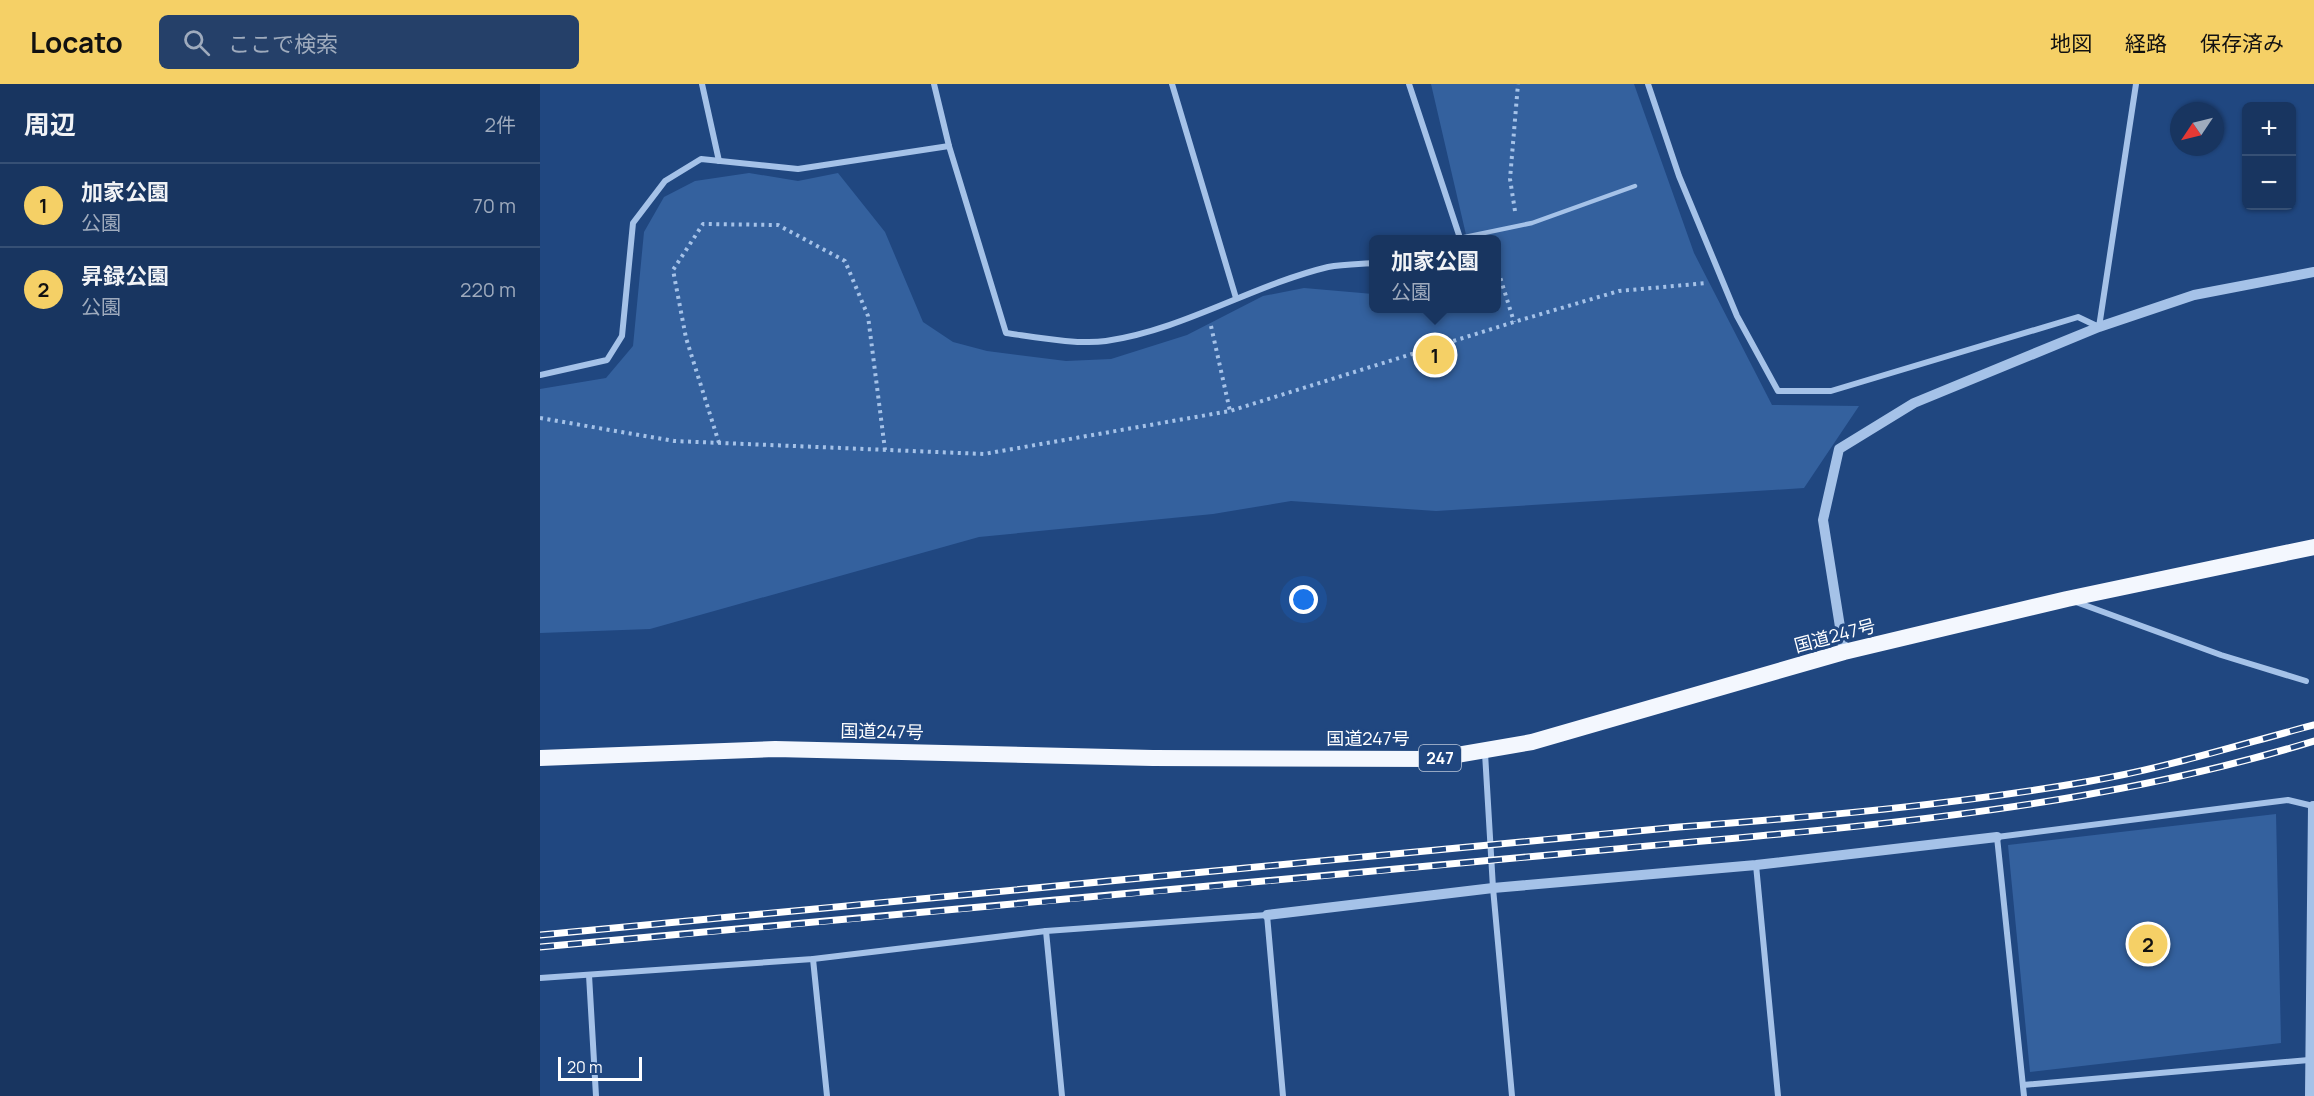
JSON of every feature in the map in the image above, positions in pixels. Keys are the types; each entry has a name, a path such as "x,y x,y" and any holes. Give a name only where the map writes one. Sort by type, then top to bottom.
{"highway":[{"name":"国道247号","path":"540,758 776,749 1153,758 1434,759 1532,742 1844,652 2067,599 2314,548"}],"street":[{"path":"702,84 719,160"},
{"path":"934,84 949,146 1006,333 1064,340 1105,341 1178,322 1236,298 1329,267 1369,263"},
{"path":"1172,84 1236,298"},
{"path":"1409,84 1457,235"},
{"path":"1648,84 1679,176 1737,316 1778,391 1830,392 2078,317 2099,327"},
{"path":"2099,327 2136,84"},
{"path":"540,375 607,360 622,336 633,223 665,180 701,159 798,169 949,146"},
{"path":"1844,652 1822,520 1839,449 1914,403 2099,327 2194,295 2314,272"},
{"path":"2067,599 2221,654 2306,681"},
{"path":"1485,750 1493,888 1512,1096"},
{"path":"540,978 813,959 1046,931 1267,915 1493,888 1756,865 2288,800 2314,806 2310,1096"},
{"path":"1996,837 2024,1096"},
{"path":"1756,865 1778,1096"},
{"path":"1267,915 1283,1096"},
{"path":"1046,931 1062,1096"},
{"path":"813,959 827,1096"},
{"path":"589,975 596,1096"},
{"path":"2023,1085 2309,1060"}],"lane":[{"path":"1473,235 1532,223 1635,186"}],"path":[{"path":"1517,226 1510,179 1518,84"},
{"path":"719,443 686,338 673,270 703,224 778,225 845,261 868,316 885,450"},
{"path":"1501,278 1514,322"},
{"path":"540,418 674,441 984,454 1230,411 1619,291 1723,281"},
{"path":"1207,310 1230,411"}],"shaded area":[{"path":"1431,84 1634,84 1694,253 1772,405 1859,406 1804,488 1436,511 1291,501 1213,514 979,537 650,629 540,633 540,389 606,378 633,346 644,232 664,197 695,181 749,173 798,181 838,173 885,232 923,322 953,342 987,351 1066,361 1111,359 1187,335 1263,296 1304,288 1369,294 1369,313 1501,313 1501,235 1466,235"},
{"path":"2276,814 2281,1043 2030,1072 2008,845"}],"railway":[{"path":"540,935 1934,804 2114,777 2172,764 2314,725"},
{"path":"540,947 1750,837 1940,817 2129,787 2222,766 2314,741"}],"place":[{"name":"加家公園","path":"1435,355"},
{"name":"昇録公園","path":"2148,944"}]}
